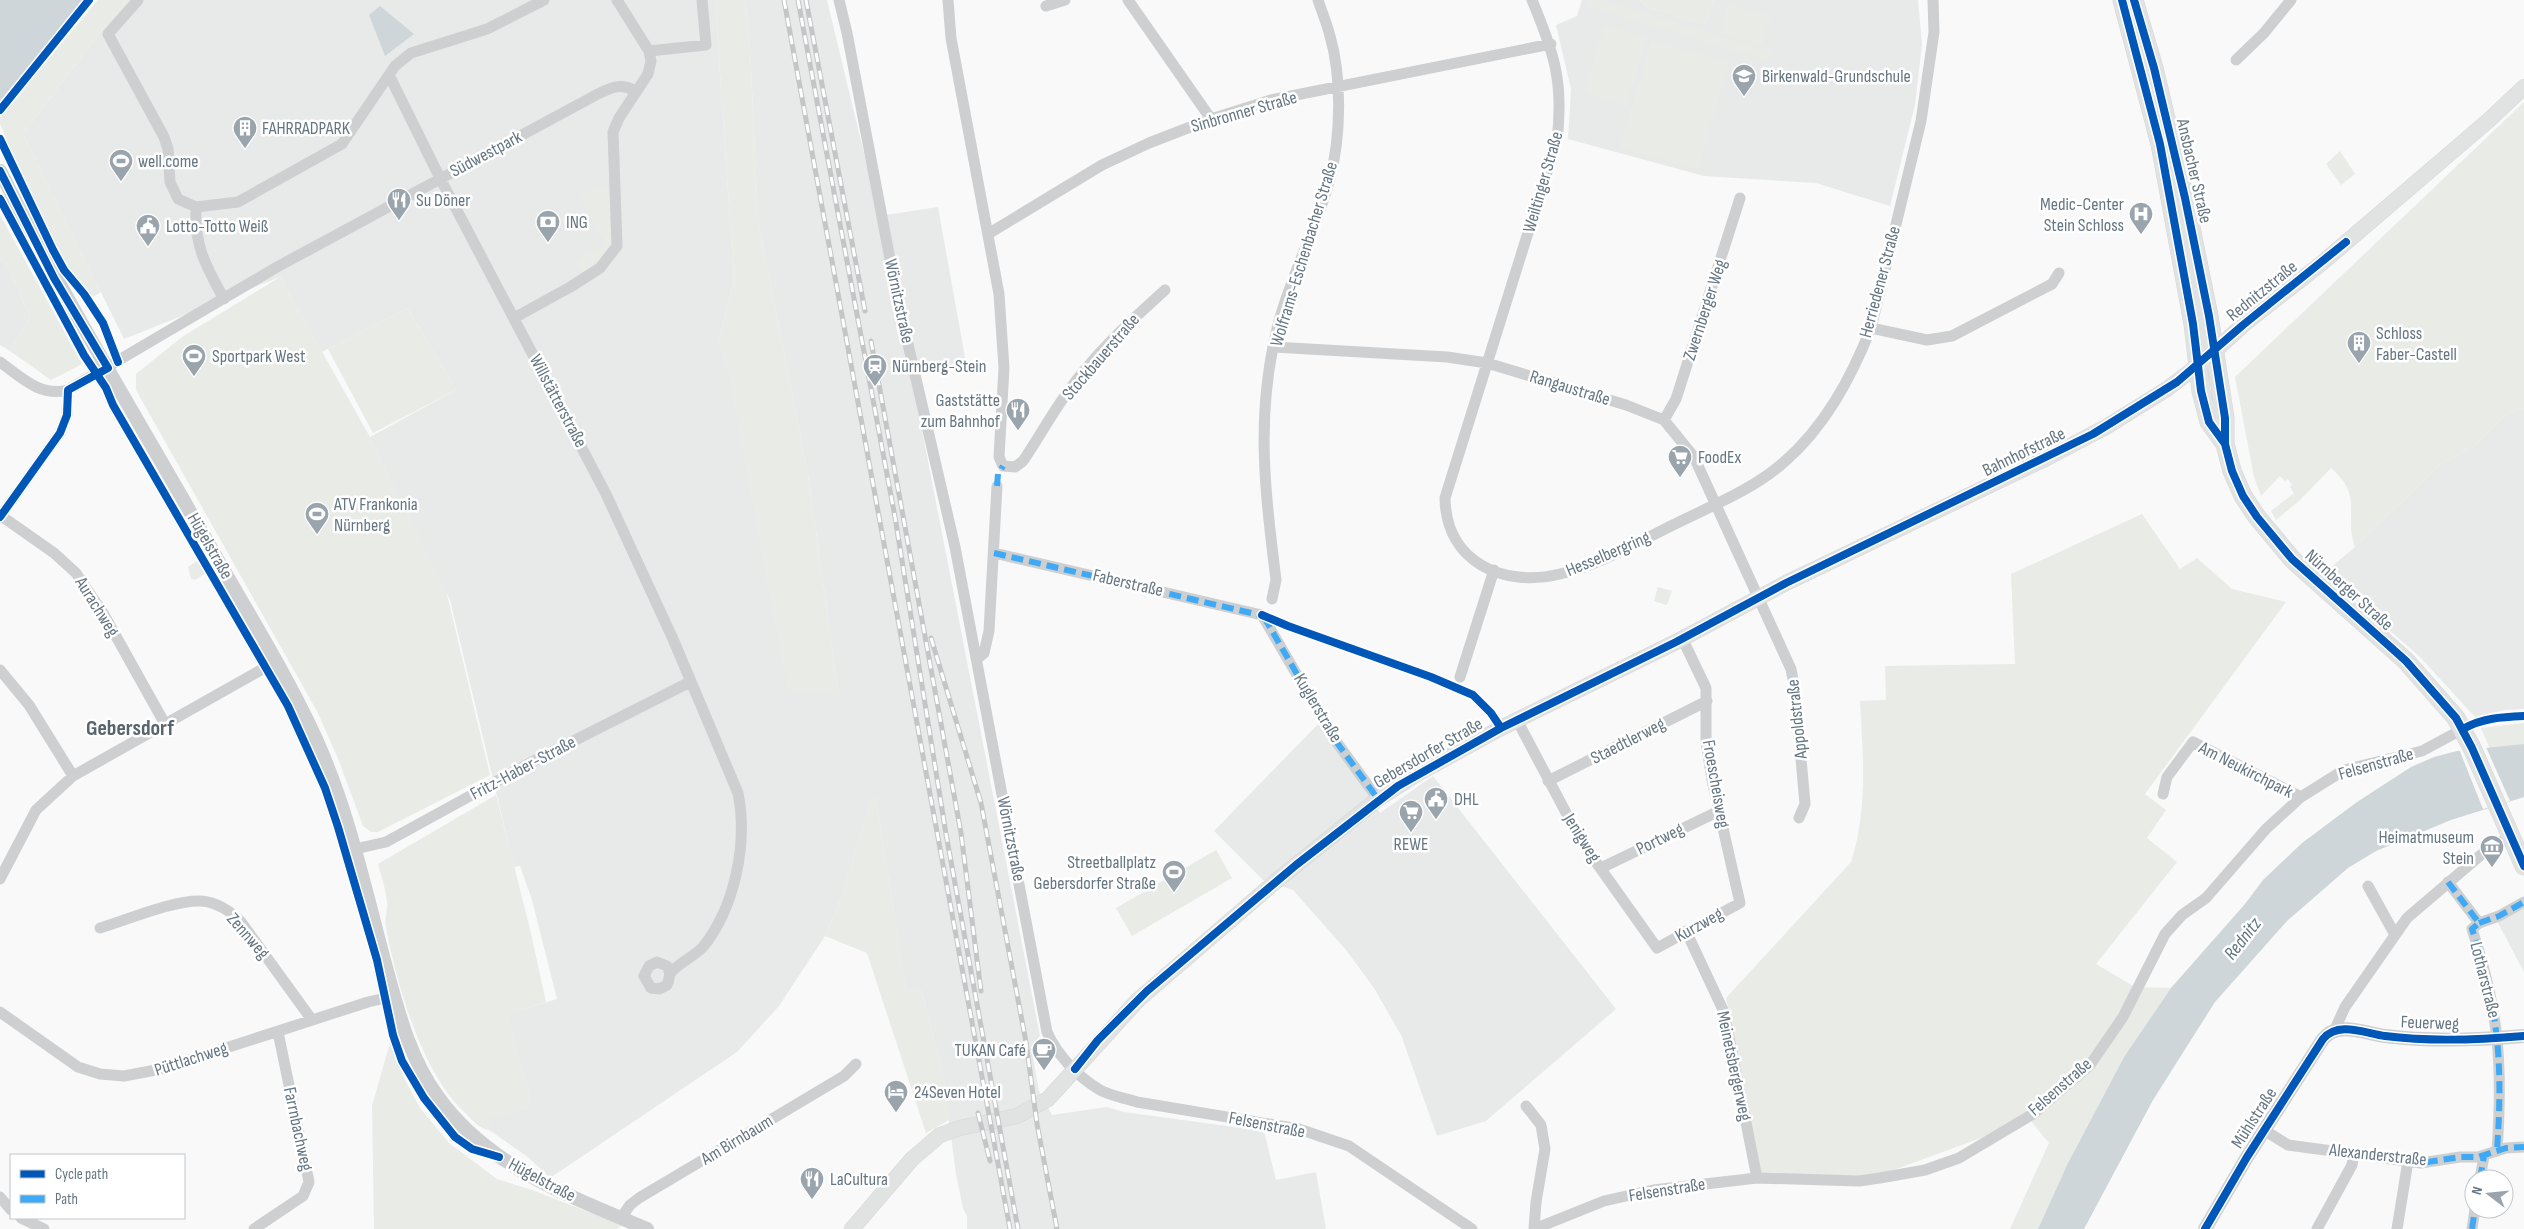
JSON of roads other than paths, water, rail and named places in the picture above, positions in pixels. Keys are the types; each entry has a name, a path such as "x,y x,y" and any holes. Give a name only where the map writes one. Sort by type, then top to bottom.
{"main road":[{"name":"Ansbacher Straße","path":"2122,0 2160,144 2193,324 2198,365"},
{"name":"Ansbacher Straße","path":"2134,0 2156,77 2185,198 2214,351"},
{"name":"Rednitzstraße","path":"2198,365 2243,325 2322,263 2489,120 2524,87"},
{"name":"Nürnberger Straße","path":"2214,351 2225,418 2225,444 2232,471 2243,496 2268,533 2320,587 2406,661 2437,695 2463,729 2524,866"},
{"name":"Nürnberger Straße","path":"2198,365 2201,391 2209,422 2225,444"},
{"name":"Bahnhofstraße","path":"1856,551 2093,434 2167,389 2198,365"},
{"name":"Gebersdorfer Straße","path":"852,1229 926,1145 953,1130 1008,1118 1035,1108 1060,1087 1098,1040 1147,992 1276,882 1378,799 1441,760 1517,720 1682,638 1757,597 1856,551"}],"street":[{"path":"138,0 108,34 164,137 173,192 186,205 196,207 238,202 342,144 389,75 411,53 487,29 544,0"},
{"path":"514,318 600,268 617,246 613,132 619,118 650,69 648,51 617,0"},
{"path":"648,51 706,44 702,0"},
{"name":"Wörnitzstraße","path":"839,0 849,43 898,301 953,538 1047,1032 1057,1051 1075,1069"},
{"path":"948,0 951,38 972,160 988,234"},
{"path":"1046,6 1065,0"},
{"path":"1128,0 1211,119"},
{"name":"Wolframs-Eschenbacher Straße","path":"1272,599 1276,580 1263,448 1265,399 1274,347 1290,285 1330,178 1337,139 1338,89 1331,37 1318,0"},
{"name":"Weiltinger Straße","path":"1487,364 1557,140 1561,109 1559,75 1551,44 1532,0"},
{"name":"Herriedener Straße","path":"1716,504 1762,479 1783,463 1808,439 1836,400 1849,377 1870,328 1921,121 1934,32 1933,0"},
{"path":"2236,60 2264,33 2291,0"},
{"name":"Sinbronner Straße","path":"988,234 1102,165 1149,143 1211,119 1271,100 1338,89 1551,44"},
{"name":"Südwestpark","path":"389,75 440,178 612,87 623,86 635,91"},
{"name":"Hügelstraße","path":"0,171 54,278 108,368 276,662 309,724 328,766 355,848 394,996 407,1038 425,1077 448,1109 467,1130 518,1170 647,1229"},
{"path":"0,362 45,392 57,393 68,390 277,267 440,178"},
{"name":"Willstätterstraße","path":"440,178 606,494 673,639 738,793 741,808 740,848 732,888 718,925 702,948 670,974"},
{"name":"Zwernberger Weg","path":"1664,420 1676,399 1740,198"},
{"path":"196,207 195,226 199,248 224,299"},
{"name":"Stockbauerstraße","path":"988,234 1002,330 1004,368 999,456 1002,466 1015,467 1022,461 1067,392 1093,360 1117,334 1165,290"},
{"path":"1870,328 1927,340 1952,336 2052,284 2059,274"},
{"name":"Rangaustraße","path":"1274,347 1447,357 1487,364 1626,405 1664,420 1694,457 1757,597"},
{"name":"Hesselbergring","path":"1487,364 1445,498 1445,518 1454,540 1466,555 1481,566 1519,576 1542,577 1561,574 1602,559 1716,504"},
{"path":"0,516 60,433 67,415 68,390"},
{"path":"977,659 984,653 989,631 997,486"},
{"name":"Aurachweg","path":"0,516 54,552 76,573 103,613 165,724"},
{"name":"Faberstraße","path":"994,554 1262,614"},
{"path":"1460,677 1494,570"},
{"name":"Appoldstraße","path":"1757,597 1791,669 1796,690 1805,804 1799,818"},
{"name":"Kuglerstraße","path":"1262,614 1335,740 1378,799"},
{"name":"Froescheisweg","path":"1682,638 1706,688 1706,741 1740,902"},
{"path":"0,879 36,810 73,776 276,662"},
{"path":"0,670 29,704 73,776"},
{"name":"Fritz-Haber-Straße","path":"355,848 386,842 530,763 690,682"},
{"name":"Staedtlerweg","path":"1548,781 1707,701"},
{"name":"Jenigweg","path":"1517,720 1581,841 1657,948"},
{"name":"Felsenstraße","path":"1526,1106 1541,1125 1545,1149 1536,1202 1534,1229 1604,1201 1702,1183 1757,1178 1859,1180 1880,1178 1943,1164 1978,1148 2033,1114 2090,1065 2123,1017 2165,934 2182,915 2206,898 2266,829 2301,797 2344,770 2422,751 2463,729"},
{"name":"Am Neukirchpark","path":"2163,794 2168,777 2192,742 2301,797"},
{"name":"Portweg","path":"1601,868 1720,810"},
{"name":"Mühlstraße","path":"2205,1229 2264,1130 2323,1039 2335,1029 2345,1007 2394,933 2407,918 2489,848 2510,837"},
{"name":"Lotharstraße","path":"2448,882 2479,923 2472,929 2486,970 2498,1038 2501,1097 2496,1150"},
{"path":"2368,886 2394,933"},
{"name":"Zennweg","path":"100,928 178,904 203,901 214,904 229,911 240,922 312,1020"},
{"name":"Kurzweg","path":"1657,948 1740,902"},
{"path":"2479,923 2499,916 2524,902"},
{"name":"Meinetsbergerweg","path":"1686,931 1724,1012 1757,1178"},
{"name":"Püttlachweg","path":"0,1012 73,1064 90,1071 112,1076 140,1075 394,996"},
{"name":"Feuerweg","path":"2335,1029 2401,1038 2498,1038 2524,1036"},
{"name":"Farrnbachweg","path":"254,1229 303,1196 309,1182 278,1032"},
{"name":"Am Birnbaum","path":"621,1218 630,1205 639,1198 844,1076 856,1064"},
{"name":"Felsenstraße","path":"1075,1069 1100,1090 1137,1102 1299,1129 1349,1146 1472,1229"},
{"name":"Alexanderstraße","path":"2264,1130 2288,1145 2429,1163 2460,1157 2484,1156 2496,1150 2524,1147"},
{"path":"2317,1229 2352,1165 2354,1154"},
{"path":"2482,1169 2484,1156"},
{"path":"2397,1229 2408,1161"},
{"path":"0,1197 10,1209"},
{"path":"24,1219 44,1229"}],"water":[{"path":"0,0 84,0 0,102"},
{"path":"380,6 414,34 385,56 369,15"},
{"name":"Rednitz","path":"2524,744 2524,797 2451,820 2376,851 2348,868 2287,921 2215,1002 2153,1100 2084,1229 2038,1229 2067,1165 2124,1057 2171,988 2245,904 2263,880 2302,843 2357,802 2411,767 2434,757 2457,751"}],"railway":[{"path":"784,0 1010,1229"},
{"path":"798,0 895,517 946,834 1018,1229"},
{"path":"806,0 865,311"},
{"path":"871,341 961,833 981,991"},
{"path":"931,638 981,803 1026,1042 1037,1124 1057,1229"},
{"path":"978,1113 990,1161"}],"place":[{"name":"Birkenwald-Grundschule","path":"1744,97"},
{"name":"FAHRRADPARK","path":"245,149"},
{"name":"well.come","path":"121,182"},
{"name":"Su Döner","path":"399,221"},
{"name":"Medic-Center Stein Schloss","path":"2141,235"},
{"name":"ING","path":"548,243"},
{"name":"Lotto-Totto Weiß","path":"148,247"},
{"name":"Schloss Faber-Castell","path":"2359,364"},
{"name":"Sportpark West","path":"194,377"},
{"name":"Nürnberg-Stein","path":"875,387"},
{"name":"Gaststätte zum Bahnhof","path":"1018,431"},
{"name":"FoodEx","path":"1680,478"},
{"name":"ATV Frankonia Nürnberg","path":"317,535"},
{"name":"DHL","path":"1436,820"},
{"name":"REWE","path":"1411,833"},
{"name":"Heimatmuseum Stein","path":"2492,868"},
{"name":"Streetballplatz Gebersdorfer Straße","path":"1174,893"},
{"name":"TUKAN Café","path":"1044,1071"},
{"name":"24Seven Hotel","path":"896,1113"},
{"name":"LaCultura","path":"812,1200"}],"district":[{"name":"Gebersdorf","path":"130,728"}]}
